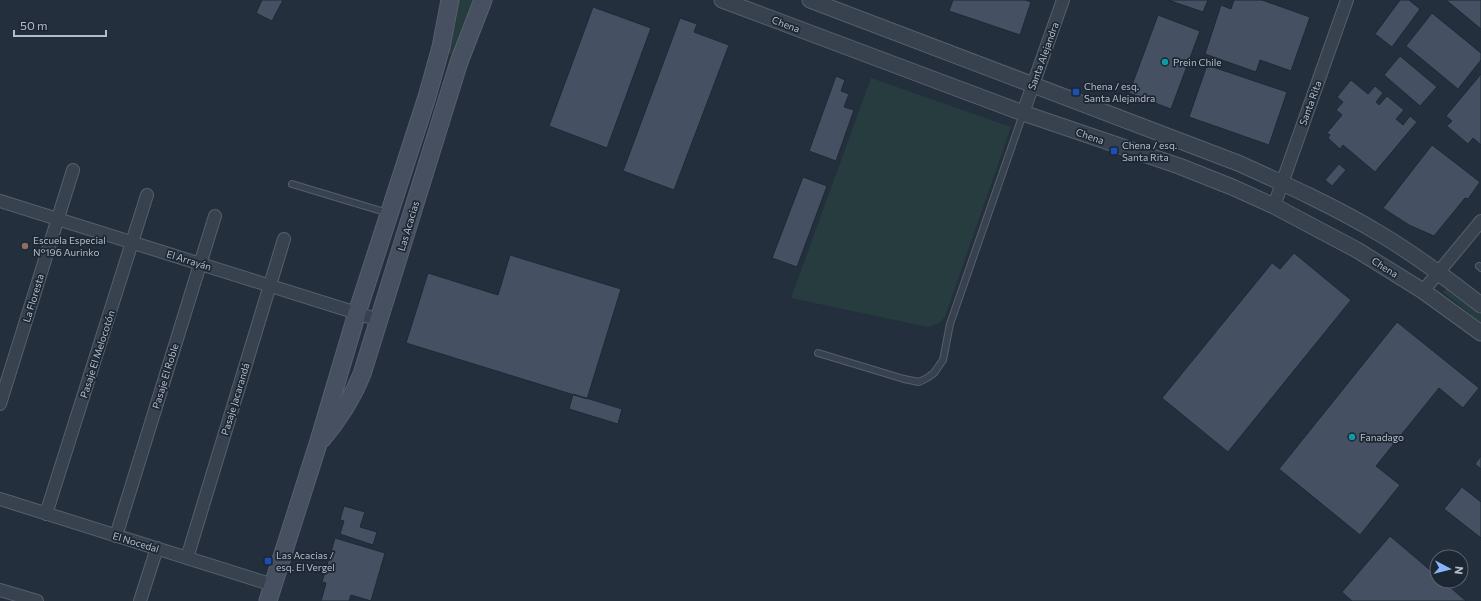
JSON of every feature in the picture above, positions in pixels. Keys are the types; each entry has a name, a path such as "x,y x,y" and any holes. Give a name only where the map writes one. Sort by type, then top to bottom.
{"main road":[{"name":"Las Acacias","path":"268,601 318,444 357,312 390,214 434,72 450,0"},
{"name":"Las Acacias","path":"318,444 344,412 357,388 459,62 483,0"}],"street":[{"name":"Chena","path":"722,0 1023,112 1206,176 1274,206 1357,250 1423,291 1481,333"},
{"path":"810,0 1238,163 1282,183 1381,234 1438,272 1481,305"},
{"name":"Santa Alejandra","path":"1023,112 1064,0"},
{"name":"Santa Rita","path":"1274,206 1347,0"},
{"name":"La Floresta","path":"0,404 72,170"},
{"name":"Pasaje El Melocotón","path":"46,514 148,195"},
{"name":"El Arrayán","path":"0,201 379,320"},
{"name":"Pasaje El Roble","path":"116,536 215,216"},
{"path":"1423,291 1481,221"},
{"name":"Pasaje Jacarandá","path":"187,558 284,239"},
{"name":"El Nocedal","path":"0,499 273,585"},
{"path":"140,601 157,548"},
{"path":"0,590 38,601"}],"lane":[{"path":"818,353 904,379 919,382 927,378 936,370 943,360 950,324 1023,112"},
{"path":"292,184 390,214"}],"green space":[{"path":"459,0 474,0 453,55 447,53"},
{"path":"871,78 1011,127 945,317 939,323 928,327 791,298"},
{"path":"1449,285 1481,311 1481,323 1443,292"}],"building":[{"path":"262,0 283,0 272,21 256,13"},
{"path":"953,0 1025,0 1031,2 1020,35 949,11"},
{"path":"1168,0 1208,0 1203,12"},
{"path":"1234,0 1262,0 1310,17 1291,71 1260,60 1256,72 1205,54 1221,5 1231,9"},
{"path":"1400,0 1409,0 1420,9 1392,47 1375,34"},
{"path":"1446,0 1481,0 1481,29"},
{"path":"593,7 651,28 607,148 549,126"},
{"path":"1432,13 1481,53 1481,60 1458,89 1406,46"},
{"name":"Prein Chile","path":"1158,15 1200,31 1171,109 1129,93"},
{"path":"680,18 697,24 694,32 729,45 674,190 623,171"},
{"path":"1400,56 1437,87 1420,106 1384,75"},
{"path":"1207,65 1287,92 1269,145 1189,117"},
{"path":"1481,74 1481,145 1473,138 1468,144 1447,126 1452,121 1446,116"},
{"path":"836,76 845,80 841,91 849,94 844,107 854,110 836,161 809,151"},
{"path":"1351,80 1368,94 1375,86 1383,93 1376,102 1379,105 1387,96 1404,110 1396,119 1403,125 1410,116 1417,122 1375,172 1343,145 1340,149 1328,138 1330,135 1327,133 1342,115 1336,110 1343,102 1337,97"},
{"path":"1432,145 1480,182 1468,199 1465,198 1434,236 1409,225 1383,208"},
{"path":"1339,164 1346,170 1332,186 1325,180"},
{"path":"803,177 827,186 797,267 772,258"},
{"path":"1294,253 1351,300 1228,452 1162,398 1272,263 1280,269"},
{"path":"510,255 621,289 587,399 406,343 428,273 498,295"},
{"name":"Fanadago","path":"1397,322 1479,388 1463,408 1439,388 1376,466 1400,485 1360,535 1279,469"},
{"path":"573,394 622,409 618,424 569,409"},
{"path":"1481,456 1481,469 1475,464"},
{"path":"1462,487 1481,502 1481,538 1444,509"},
{"path":"344,506 365,512 360,527 377,532 373,545 340,534 344,521 340,520"},
{"path":"1390,536 1429,569 1429,589 1452,589 1466,601 1352,601 1342,592"},
{"path":"335,538 385,553 371,601 351,595 349,601 321,601 326,583 322,582"}],"place":[{"name":"Prein Chile","path":"1165,62"},
{"name":"Chena / esq. Santa Alejandra","path":"1076,92"},
{"name":"Chena / esq. Santa Rita","path":"1114,151"},
{"name":"Escuela Especial N°196 Aurinko","path":"25,246"},
{"name":"Fanadago","path":"1352,437"},
{"name":"Las Acacias / esq. El Vergel","path":"268,561"}]}
